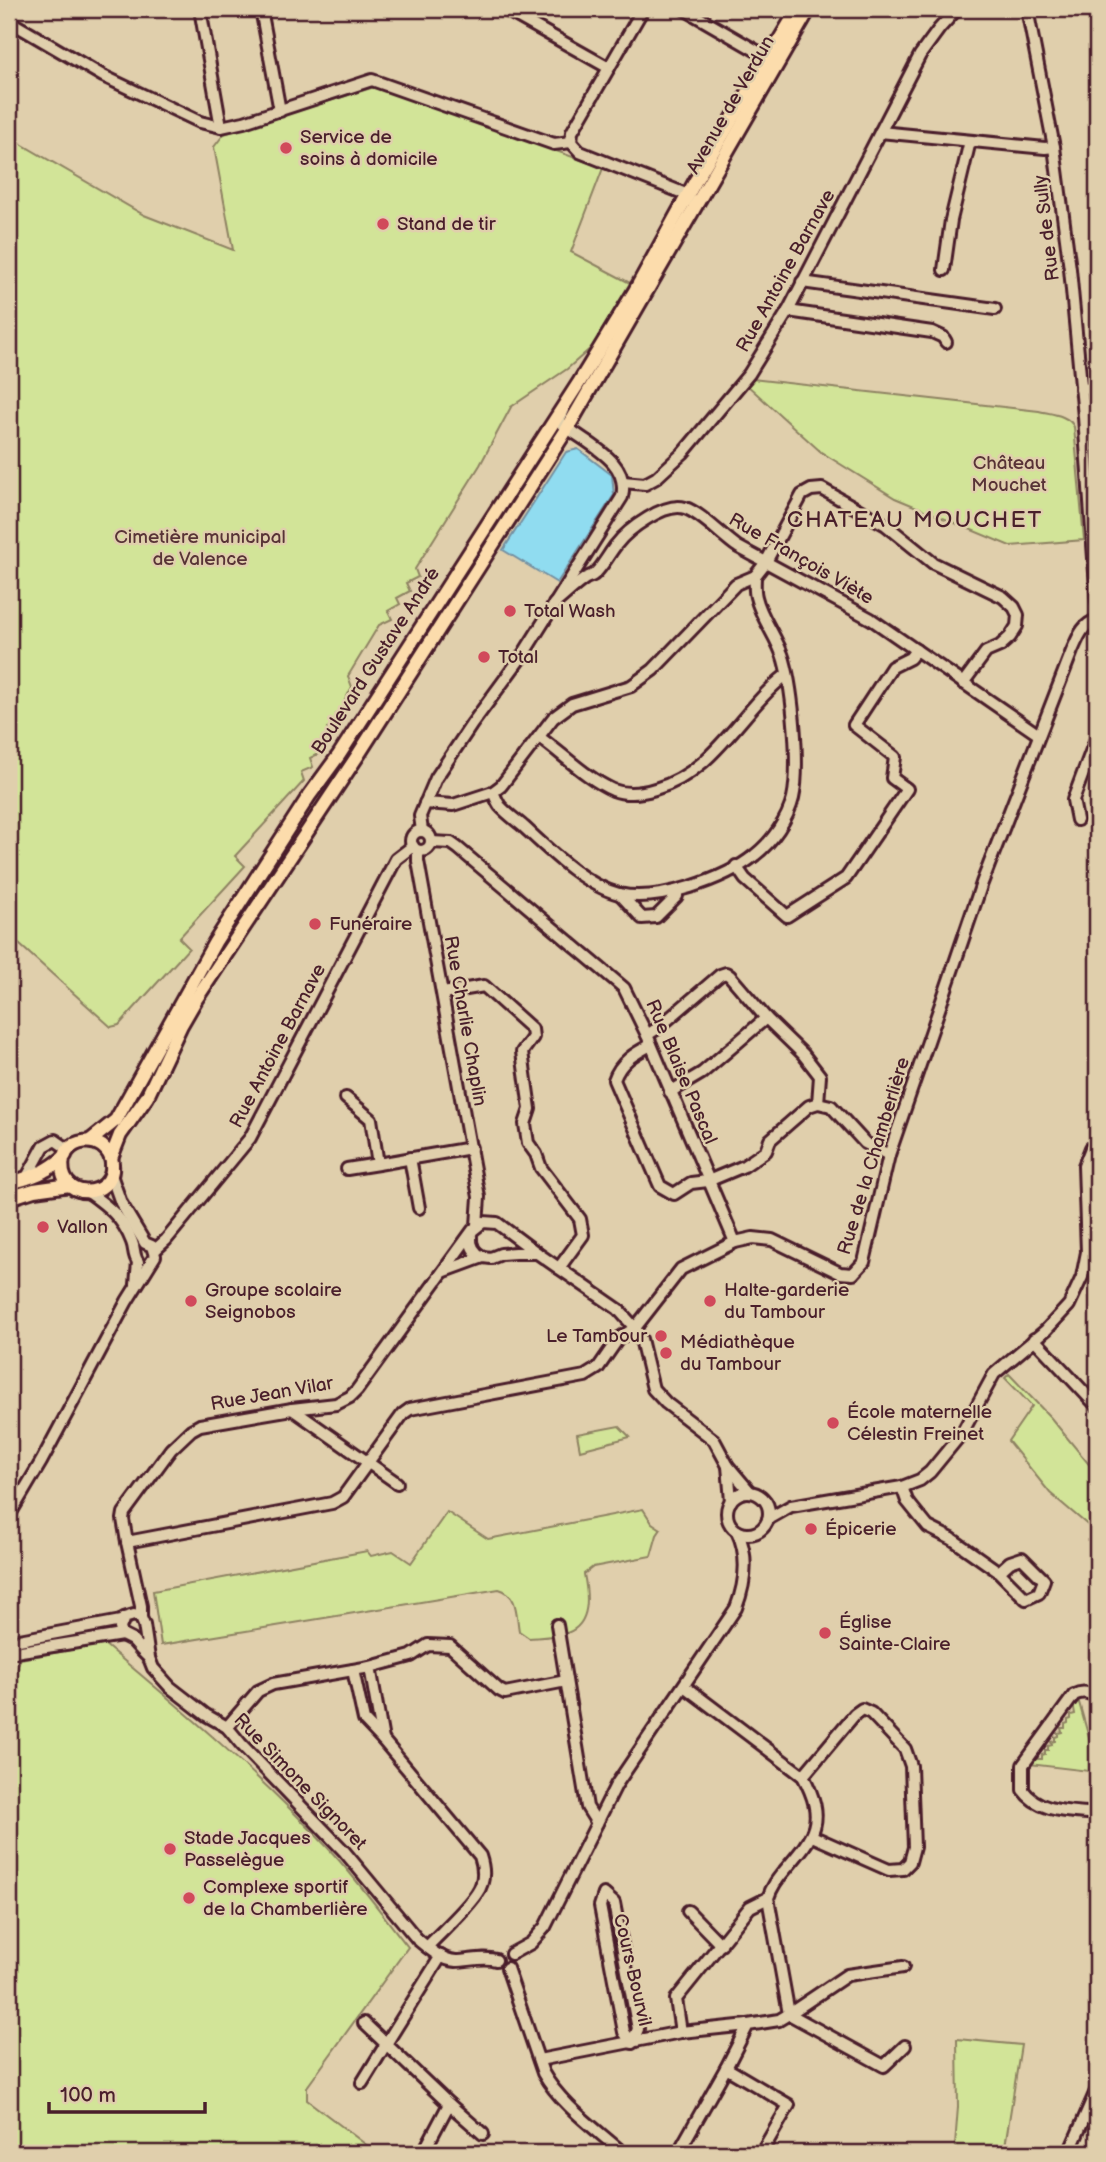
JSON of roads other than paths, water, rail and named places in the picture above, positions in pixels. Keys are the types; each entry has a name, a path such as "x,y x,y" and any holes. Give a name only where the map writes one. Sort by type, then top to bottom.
{"main road":[{"name":"Avenue de Verdun","path":"687,221 774,61 798,9"},
{"name":"Avenue de Verdun","path":"688,195 809,9"},
{"name":"Boulevard Gustave André","path":"111,1175 111,1158 120,1135 146,1097 196,999 486,558 565,427 644,287 688,195"},
{"name":"Boulevard Gustave André","path":"9,1183 42,1172 82,1142 90,1141 116,1120 215,942 687,221"},
{"path":"90,1141 103,1147 111,1158"},
{"path":"66,1154 61,1168 64,1177 81,1192 102,1187 111,1175"},
{"path":"9,1198 34,1190 70,1185"}],"street":[{"path":"200,9 221,127"},
{"path":"261,9 280,111"},
{"path":"504,9 608,68"},
{"path":"643,9 572,132 571,142 580,152 688,195 690,201 687,221"},
{"path":"684,9 774,61"},
{"name":"Rue Antoine Barnave","path":"624,482 645,484 656,478 683,453 749,374 788,311 920,55 957,9"},
{"name":"Rue de Sully","path":"1027,9 1054,147 1070,269 1082,389 1097,601"},
{"path":"9,21 103,76 200,122 221,127 280,111 372,80 554,144 571,142"},
{"path":"880,132 1054,147"},
{"path":"944,270 951,220 970,141"},
{"path":"802,282 995,309"},
{"path":"788,311 932,332 943,337 946,342"},
{"path":"422,831 420,816 436,778 522,656 622,497 624,482 619,470 559,421 580,381"},
{"path":"1082,389 1097,388"},
{"path":"1083,403 1097,410"},
{"path":"425,803 453,805 493,792 508,778 562,709 631,686 653,670 736,584 755,576 766,562 802,495 811,489 822,489 886,525 933,563 1003,597 1014,607 1018,615 1017,626 1010,637 1000,646 986,652 963,683"},
{"name":"Rue François Viète","path":"554,604 586,577 594,575 618,542 635,526 668,508 680,507 690,510 721,535 766,562 871,619 1039,735"},
{"path":"620,894 677,892 736,866 763,848 784,821 793,798 796,766 792,710 784,659 756,598 755,576"},
{"name":"Rue de la Chamberlière","path":"127,1542 332,1503 343,1497 403,1414 410,1409 585,1376 597,1368 618,1339 635,1328 681,1269 735,1242 752,1238 772,1241 840,1273 853,1274 864,1262 889,1156 982,883 1072,651 1084,627 1097,620"},
{"path":"736,866 745,879 787,916 846,878 907,789 892,778 895,757 854,725 892,667 910,658 916,650"},
{"path":"539,737 602,784 616,791 646,792 672,782 700,765 717,750 771,687 786,675"},
{"path":"1077,820 1073,800 1097,736"},
{"path":"493,792 500,805 557,858 574,871 620,894 642,918 656,917 677,896 677,892"},
{"path":"422,831 429,834 431,842 429,849 416,849 411,838 422,831"},
{"name":"Rue Blaise Pascal","path":"431,842 451,844 458,848 624,988 735,1242"},
{"name":"Rue Antoine Barnave","path":"150,1246 166,1240 250,1138 396,859 416,849"},
{"name":"Rue Charlie Chaplin","path":"416,849 479,1197 477,1225"},
{"path":"818,1103 820,1076 803,1054 726,973 720,975 658,1028 616,1073 614,1080 660,1186 674,1194 691,1183 708,1181 744,1166 766,1151 771,1140 809,1106 818,1103 831,1106 865,1143 889,1156"},
{"path":"443,993 484,986 532,1029 533,1037 522,1052 530,1109 525,1124 528,1143 541,1168 580,1219 583,1235 559,1268"},
{"path":"670,1092 702,1073 766,1018"},
{"path":"346,1098 371,1119 378,1164"},
{"path":"26,1179 44,1146 55,1140 66,1154"},
{"path":"507,1968 499,1966 496,1960 502,1952 511,1954 531,1943 545,1927 608,1798 736,1608 743,1586 746,1555 758,1531 775,1514 791,1506 902,1487 920,1480 930,1472 962,1433 994,1374 1058,1319 1069,1305 1082,1277 1087,1252 1084,1166 1091,1148 1097,1143"},
{"path":"347,1169 471,1148"},
{"path":"410,1158 419,1208"},
{"path":"9,1516 135,1288 144,1263 154,1259 150,1246 121,1203 111,1175"},
{"path":"88,1192 120,1218 135,1249 134,1256 144,1263"},
{"name":"Rue Charlie Chaplin","path":"479,1197 501,1226"},
{"path":"477,1225 483,1222 501,1226 618,1309 635,1328 645,1352 653,1389 666,1403 714,1440 728,1466 750,1492"},
{"name":"Rue Jean Vilar","path":"141,1618 124,1513 171,1449 191,1430 210,1423 336,1404 350,1397 477,1225"},
{"path":"501,1226 508,1240 501,1254"},
{"path":"471,1236 474,1251 483,1258"},
{"path":"135,1249 150,1246"},
{"path":"445,1271 501,1254 537,1253"},
{"path":"1034,1339 1097,1406"},
{"path":"292,1409 397,1483"},
{"path":"728,1466 732,1501"},
{"path":"902,1487 907,1501 928,1527 952,1539 999,1572"},
{"path":"746,1555 737,1531 728,1517 728,1508 732,1501 743,1493 759,1495 768,1507 768,1520"},
{"path":"765,1501 791,1506"},
{"path":"737,1531 751,1534 758,1531"},
{"path":"127,1638 120,1628 138,1594"},
{"path":"134,1615 141,1618 145,1625 144,1632 137,1639 11,1650 19,1640 134,1615"},
{"path":"556,1625 587,1807 597,1823"},
{"name":"Rue Simone Signoret","path":"144,1632 153,1668 170,1687 206,1715 227,1727 344,1851 407,1929 441,1956 456,1961 488,1958 496,1960"},
{"name":"Rue Simone Signoret","path":"127,1638 149,1658"},
{"path":"227,1727 258,1691 273,1684 370,1667 411,1656 428,1645 450,1646 505,1693 566,1681"},
{"path":"370,1667 383,1740"},
{"path":"353,1670 362,1715 480,1856 484,1867 478,1893 427,1947"},
{"path":"684,1686 803,1776 811,1792 817,1823 812,1836 772,1886 768,1898 789,2014"},
{"path":"1097,1697 1080,1692 1074,1695 1023,1765 1023,1790 1042,1807 1097,1814"},
{"path":"803,1776 862,1709 871,1713 905,1749 911,1766 914,1847 911,1862 903,1869 889,1870 812,1836"},
{"name":"Cours Bourvil","path":"604,1894 614,1903 638,2029 632,2042 624,2032 600,1906 604,1894"},
{"path":"681,2032 676,1999 750,1907 768,1898"},
{"path":"688,1912 721,1945"},
{"path":"507,1968 512,1962 511,1954"},
{"path":"362,2083 441,1956"},
{"path":"539,2060 681,2032 779,2020 847,1975 903,1967"},
{"path":"507,1968 543,2073 560,2098 623,2153"},
{"path":"789,2014 884,2066 905,2046"},
{"path":"364,2022 483,2134"},
{"path":"678,2153 748,2025"},
{"path":"726,2068 789,2105 761,2153"},
{"path":"1069,2153 1097,2089"},
{"path":"423,2153 449,2104"}],"water":[{"path":"578,449 612,475 614,495 557,583 503,550 566,452"}],"place":[{"name":"Service de soins à domicile","path":"286,148"},
{"name":"Stand de tir","path":"383,224"},
{"name":"Total Wash","path":"510,611"},
{"name":"Total","path":"484,657"},
{"name":"Funéraire","path":"315,924"},
{"name":"Vallon","path":"43,1227"},
{"name":"Groupe scolaire Seignobos","path":"191,1301"},
{"name":"Halte-garderie du Tambour","path":"710,1301"},
{"name":"Le Tambour","path":"661,1336"},
{"name":"Médiathèque du Tambour","path":"666,1353"},
{"name":"École maternelle Célestin Freinet","path":"833,1423"},
{"name":"Épicerie","path":"811,1529"},
{"name":"Église Sainte-Claire","path":"825,1633"},
{"name":"Stade Jacques Passelègue","path":"170,1849"},
{"name":"Complexe sportif de la Chamberlière","path":"189,1898"}],"district":[{"name":"CHATEAU MOUCHET","path":"915,520"}],"park label":[{"name":"Château Mouchet","path":"1009,474"},
{"name":"Cimetière municipal de Valence","path":"200,548"}]}
